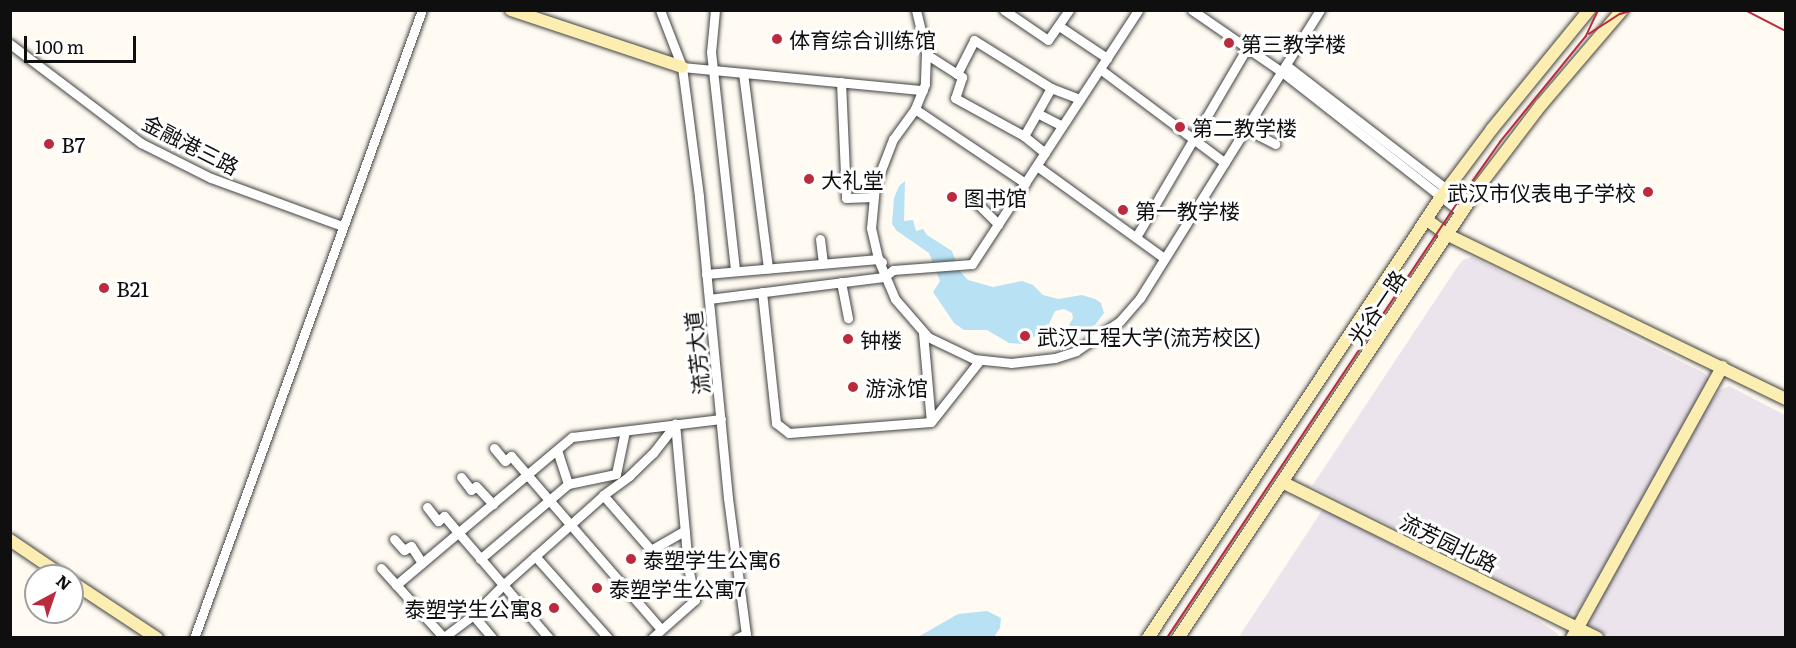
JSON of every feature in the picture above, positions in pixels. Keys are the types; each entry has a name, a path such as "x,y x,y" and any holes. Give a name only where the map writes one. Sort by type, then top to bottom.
{"main road":[{"path":"512,10 682,67"},
{"name":"光谷一路","path":"1148,638 1444,193 1589,10"},
{"name":"光谷一路","path":"1178,638 1465,209 1540,105 1622,10"},
{"path":"1427,220 1448,235 1785,399"},
{"path":"1575,632 1722,367"},
{"name":"流芳园北路","path":"1282,482 1575,632 1598,638"},
{"path":"10,540 45,564"},
{"path":"84,590 157,638"}],"street":[{"path":"194,638 422,10"},
{"name":"流芳大道","path":"660,10 682,67 709,299 741,636"},
{"path":"715,10 711,52 735,271"},
{"path":"916,10 926,54 923,90 915,109 891,145 873,197 871,228 878,259 884,277 899,306 923,333 944,347 980,360 1011,363 1038,361 1081,348 1120,321 1140,298 1320,10"},
{"path":"1004,10 1048,40 1069,10"},
{"path":"709,299 884,277 893,270 972,264 1138,10"},
{"path":"1192,10 1247,48 1284,69 1465,209"},
{"path":"1059,26 1107,58"},
{"path":"957,74 974,40 1051,88 1080,99"},
{"name":"金融港三路","path":"10,44 141,143 211,178 342,226"},
{"path":"1136,237 1247,48"},
{"path":"926,54 962,77 955,98 1024,136 1045,153"},
{"path":"682,67 923,90"},
{"path":"1100,69 1225,163"},
{"path":"743,73 768,268"},
{"path":"841,82 846,198 873,197"},
{"path":"1024,136 1051,88"},
{"path":"915,109 1025,183"},
{"path":"1037,113 1062,126"},
{"path":"1246,129 1275,144"},
{"path":"1037,166 1164,258"},
{"path":"975,201 998,224"},
{"path":"820,239 823,263"},
{"path":"706,274 878,259 893,270"},
{"path":"841,282 848,318"},
{"path":"762,292 776,423 779,428 789,433 870,422 931,422"},
{"path":"923,333 931,422"},
{"path":"931,422 980,360"},
{"path":"396,585 572,437 721,419"},
{"path":"381,568 444,637 472,615 502,585 603,495 645,461 675,423"},
{"path":"652,638 695,600 685,530 675,423"},
{"path":"480,559 568,484 616,474 625,431"},
{"path":"553,438 560,447 568,484"},
{"path":"494,448 505,461 511,456 528,474 661,629"},
{"path":"461,477 471,490 476,486 493,504"},
{"path":"603,495 651,550 685,530"},
{"path":"427,507 438,521 444,516 549,638"},
{"path":"394,539 404,550 411,546 422,563"},
{"path":"535,556 608,638"},
{"path":"472,615 492,638"}],"shaded area":[{"path":"1472,257 1704,373 1708,378 1707,384 1578,612 1569,615 1312,486 1458,266 1463,260"},
{"path":"1729,386 1785,415 1785,637 1611,637 1591,626 1588,620 1710,402 1720,390"},
{"path":"1323,509 1539,621 1558,634 1558,637 1238,638"}],"water":[{"path":"905,181 904,221 913,220 916,231 923,229 927,235 952,251 959,270 968,280 993,287 1022,281 1033,285 1043,295 1058,299 1082,295 1101,303 1104,313 1095,325 1081,331 1069,325 1073,318 1072,313 1064,309 1055,311 1047,328 1023,344 1009,343 987,330 964,330 954,323 933,292 940,281 929,253 897,231 892,224 894,198 899,186"},
{"path":"987,611 1001,618 1000,628 994,637 918,637 958,614"}],"tram line":[{"path":"1167,638 1460,199 1500,142 1586,36 1598,10"},
{"path":"1589,34 1620,14 1634,10"},
{"path":"1745,10 1786,31"}],"place":[{"name":"体育综合训练馆","path":"777,39"},
{"name":"第三教学楼","path":"1229,43"},
{"name":"第二教学楼","path":"1180,127"},
{"name":"B7","path":"49,144"},
{"name":"大礼堂","path":"809,179"},
{"name":"武汉市仪表电子学校","path":"1648,192"},
{"name":"图书馆","path":"952,197"},
{"name":"第一教学楼","path":"1123,210"},
{"name":"B21","path":"104,288"},
{"name":"武汉工程大学(流芳校区)","path":"1025,336"},
{"name":"钟楼","path":"848,339"},
{"name":"游泳馆","path":"853,387"},
{"name":"泰塑学生公寓6","path":"631,559"},
{"name":"泰塑学生公寓7","path":"597,588"},
{"name":"泰塑学生公寓8","path":"554,608"}]}
